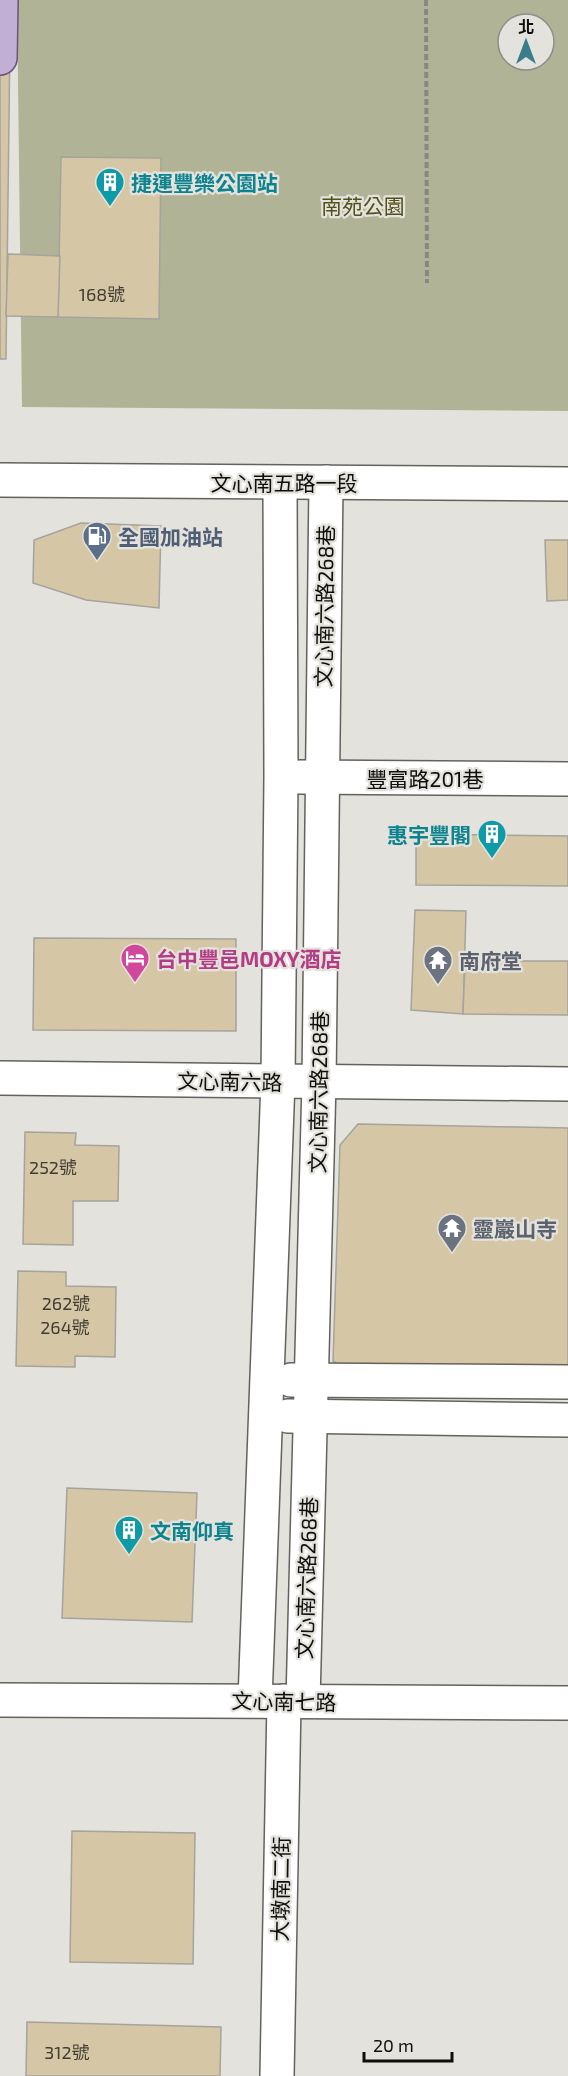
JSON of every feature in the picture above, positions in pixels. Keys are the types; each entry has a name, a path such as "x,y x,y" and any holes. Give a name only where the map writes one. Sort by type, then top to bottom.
{"main road":[{"path":"0,58 1,0"}],"street":[{"name":"文心南五路一段","path":"0,480 568,484"},
{"name":"文心南六路268巷","path":"280,1701 310,1416 319,1082 326,482"},
{"name":"文心南六路268巷","path":"280,483 281,777 278,1081 266,1415 280,1701"},
{"name":"豐富路201巷","path":"281,777 568,779"},
{"name":"文心南六路","path":"0,1078 568,1084"},
{"path":"267,1379 568,1382"},
{"path":"266,1415 568,1420"},
{"name":"文心南七路","path":"0,1700 568,1703"},
{"name":"大墩南二街","path":"276,2076 280,1701"}],"path":[{"path":"426,0 427,283"}],"green space":[{"name":"南苑公園","path":"17,0 568,0 568,411 22,407"}],"building":[{"path":"0,38 10,38 6,359 0,359"},
{"name":"捷運豐樂公園站","path":"61,157 161,158 159,319 58,317"},
{"path":"8,254 60,256 58,317 6,316"},
{"name":"全國加油站","path":"81,523 161,526 159,608 86,600 33,583 34,540"},
{"path":"545,540 568,540 568,600 547,601"},
{"name":"惠宇豐閣","path":"416,834 568,836 568,886 416,885"},
{"name":"南府堂","path":"415,910 466,911 463,1014 411,1010"},
{"name":"台中豐邑MOXY酒店","path":"34,938 236,939 236,1031 33,1030"},
{"path":"465,961 568,961 568,1015 463,1014"},
{"name":"靈巖山寺","path":"358,1124 568,1128 568,1370 347,1370 333,1361 340,1145"},
{"path":"25,1132 76,1133 75,1145 119,1146 118,1201 73,1201 73,1245 23,1244"},
{"path":"18,1271 66,1272 66,1286 116,1287 115,1357 75,1356 75,1367 16,1366"},
{"name":"文南仰真","path":"67,1488 197,1493 192,1622 62,1618"},
{"path":"72,1831 195,1833 193,1964 70,1962"},
{"path":"27,2022 221,2027 220,2076 26,2076"}],"place":[{"name":"捷運豐樂公園站","path":"110,208"},
{"name":"全國加油站","path":"97,562"},
{"name":"惠宇豐閣","path":"492,860"},
{"name":"台中豐邑MOXY酒店","path":"135,984"},
{"name":"南府堂","path":"438,986"},
{"name":"靈巖山寺","path":"452,1254"},
{"name":"文南仰真","path":"129,1556"}]}
